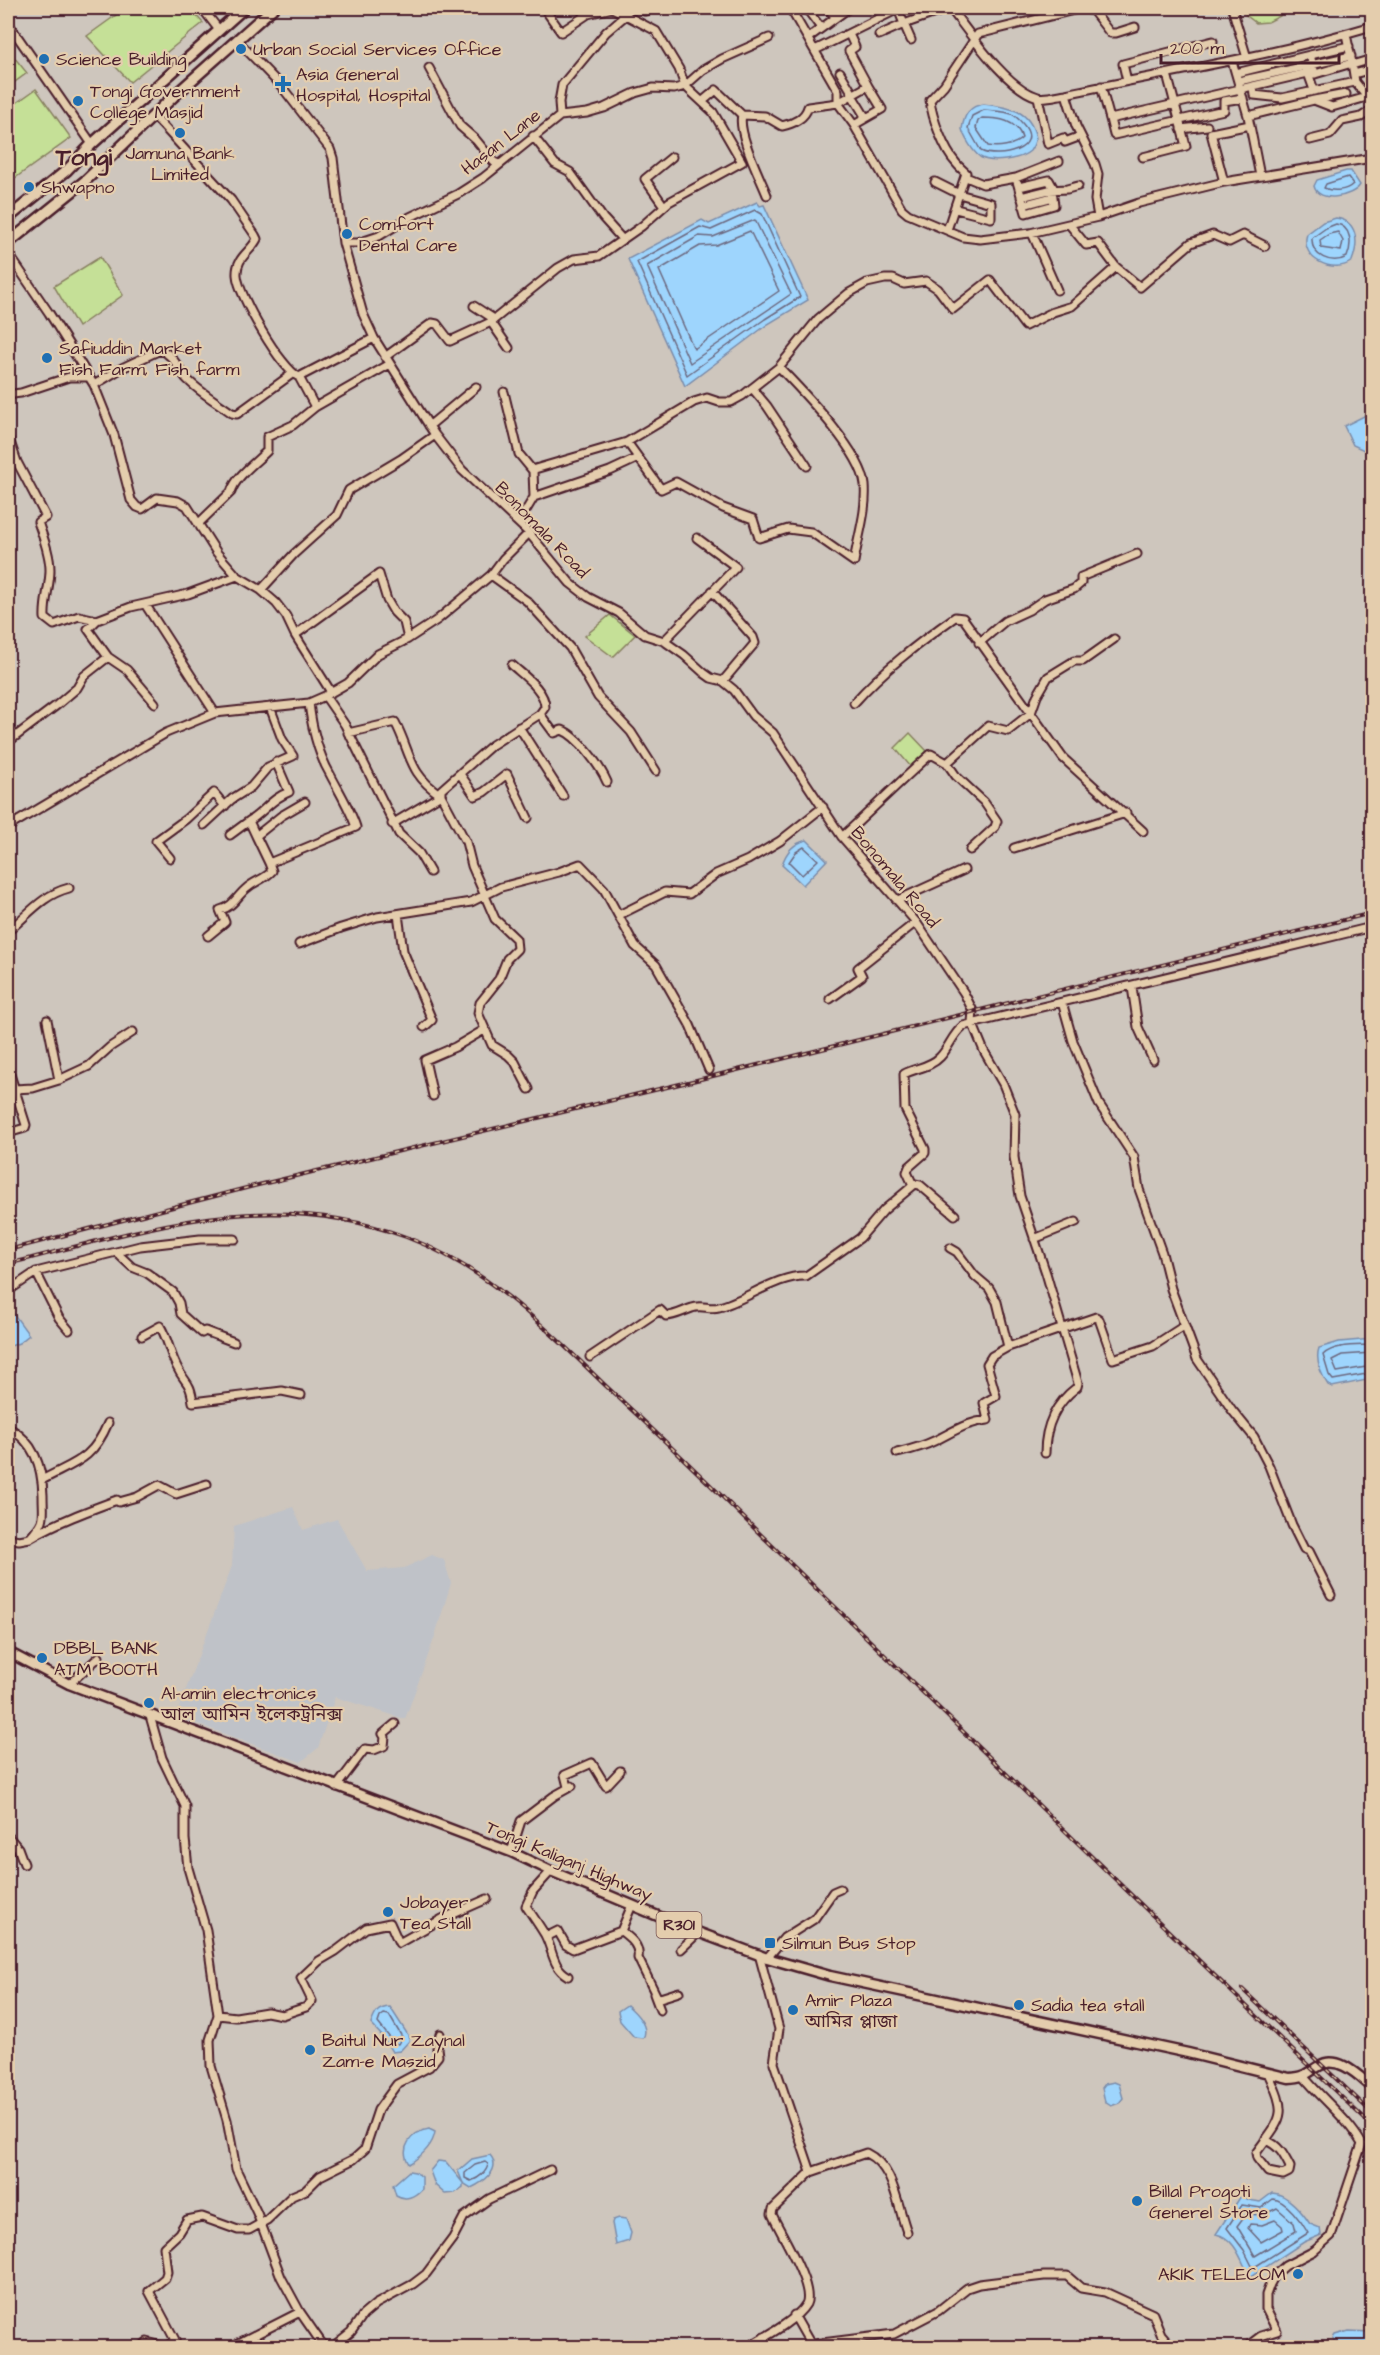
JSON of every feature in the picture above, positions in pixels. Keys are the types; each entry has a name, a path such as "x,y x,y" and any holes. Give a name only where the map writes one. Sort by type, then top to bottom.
{"highway":[{"path":"8,218 67,170 92,144 243,8"},
{"path":"8,243 58,205 273,8"}],"main road":[{"name":"Tongi Kaliganj Highway","path":"8,1652 69,1684 511,1852 632,1905 763,1956 830,1976 1188,2053 1289,2078 1304,2077"},
{"path":"1304,2077 1321,2065 1334,2063 1347,2067 1372,2087"}],"street":[{"path":"202,8 219,30"},
{"path":"385,357 432,323 437,324 450,341 492,320 558,268 574,259 599,256 664,206 742,162 713,112 685,86 679,69 657,31 613,8 588,14 561,32 544,8"},
{"path":"639,8 645,11 657,8"},
{"path":"790,8 838,91 838,103 854,125 902,210 963,237 980,239 1032,233 1224,182 1372,158"},
{"path":"806,8 821,28"},
{"path":"827,8 836,17"},
{"path":"808,38 849,8"},
{"path":"815,51 899,8 910,40"},
{"path":"879,35 945,8"},
{"path":"950,8 998,69 1020,87 1038,97 1066,94 1233,61 1372,28"},
{"path":"947,230 956,209 966,172 955,163 947,150 931,112 930,100 944,85 978,34 995,32 1082,8 1093,11 1102,8"},
{"path":"1232,8 1247,58"},
{"path":"1093,11 1110,33 1135,27"},
{"path":"560,116 559,102 562,85 606,32 627,15"},
{"path":"8,23 92,144"},
{"path":"849,34 855,47 849,51 882,109 854,125"},
{"path":"1314,100 1332,107 1366,98 1355,82 1346,34"},
{"path":"685,86 702,70 769,38"},
{"name":"Bonomala Road","path":"237,40 282,87 330,149 333,158 342,243 355,291 374,338 435,435 462,470 519,522 570,583 588,597 619,612 645,635 664,641 711,678 723,681 734,690 753,716 773,733 842,837 916,922 964,993 973,1011 972,1022 984,1051 1003,1084 1016,1114 1014,1157 1020,1197 1077,1387 1066,1395 1056,1410 1047,1430 1045,1453"},
{"path":"1127,81 1123,64 1213,41"},
{"path":"1110,119 1174,104 1310,55 1349,46"},
{"path":"1310,55 1314,90"},
{"path":"1239,81 1372,59"},
{"path":"1233,61 1244,98 1260,176"},
{"path":"429,68 460,126 476,140 494,162 499,164"},
{"path":"1354,74 1372,69"},
{"path":"1239,81 1253,86 1310,70"},
{"path":"840,72 866,118"},
{"path":"1143,157 1189,146 1180,125 1167,74"},
{"path":"1253,86 1254,95 1282,98 1355,82"},
{"name":"Hasan Lane","path":"342,243 358,243 379,236 410,217 458,194 483,178 560,116 587,113 604,108 635,93 653,88 674,89 685,86"},
{"path":"703,101 716,90 742,115 765,116 782,126 807,114 808,107 838,103 868,86"},
{"path":"1101,86 1114,135 1180,125 1224,110 1224,102 1244,98"},
{"path":"1066,94 1098,174 1095,200 1098,217"},
{"path":"1248,116 1346,94"},
{"path":"1038,97 1048,144 1063,138 1065,142 1081,136"},
{"path":"1310,140 1330,135 1342,121 1361,117 1372,110"},
{"path":"742,115 745,140 767,195"},
{"path":"154,116 231,200 255,235 257,239 255,243 239,260 237,274 240,291 280,360 296,375 315,407"},
{"path":"1180,125 1207,126"},
{"path":"1224,182 1211,133 1250,125"},
{"path":"533,136 555,164 570,172 622,239"},
{"path":"664,206 645,179 672,157"},
{"path":"966,177 983,184 1016,178 1059,161"},
{"path":"1016,178 1026,213 1052,207 1054,205 1053,192 1049,180 1039,168"},
{"path":"1019,187 1049,180"},
{"path":"935,182 959,194 991,203 994,218 956,209"},
{"path":"1022,201 1078,186"},
{"path":"1069,224 1086,245 1098,243 1116,267 1140,287 1185,247 1213,235 1230,242 1243,235 1265,246"},
{"path":"1032,233 1057,290"},
{"path":"8,253 94,385 114,435 131,500 142,509 157,498 178,501 187,506 217,553 237,576 261,590 286,616 368,767 392,824 419,853 430,872"},
{"path":"533,471 545,465 627,442 694,402 707,398 719,402 731,402 779,367 818,319 849,292 867,283 893,279 904,284 926,281 938,289 953,309 990,280 1025,326 1053,312 1072,306 1116,267"},
{"path":"474,306 492,320 509,348"},
{"path":"94,385 122,368 160,350 166,352 187,379 202,393 237,414 296,375 374,338"},
{"path":"198,525 267,451 267,437 293,425 315,407 390,364"},
{"path":"627,442 662,489 676,482 723,508 753,519 759,538 788,529 811,531 854,562 857,538 865,513 865,483 850,450 820,412 779,367"},
{"path":"8,398 13,394 69,377 88,377"},
{"path":"429,426 476,387"},
{"path":"752,388 807,466"},
{"path":"504,392 519,454 533,471 534,497 519,522"},
{"path":"261,590 294,554 337,515 349,490 401,459 435,435"},
{"path":"8,436 17,462 46,517 38,522 47,548 50,570 44,603 45,618 54,625 79,616 97,620"},
{"path":"534,497 610,471 638,458"},
{"path":"8,827 166,733 215,713 309,703 348,683 378,654 408,639 437,620 491,575 529,533"},
{"path":"664,641 736,567 698,538"},
{"path":"979,643 1005,621 1029,610 1044,599 1074,589 1081,583 1081,577 1137,554"},
{"path":"295,635 379,574 387,600 404,622 408,639"},
{"path":"491,575 527,601 570,648 598,697 631,732 656,771"},
{"path":"155,703 127,670 108,657 88,629 97,620 146,604 188,594 237,576"},
{"path":"712,591 753,637 755,643 723,681"},
{"path":"146,604 215,713"},
{"path":"854,703 896,662 956,617 963,618 1063,758 1126,813 1143,831"},
{"path":"947,763 988,726 1008,731 1031,713 1037,696 1048,677 1074,662 1083,661 1114,639"},
{"path":"8,742 23,733 28,726 77,688 84,676 108,657"},
{"path":"441,795 441,790 473,760 540,714 546,707 545,700 539,691 512,665"},
{"path":"269,863 356,827 349,807 324,760 312,728 309,703"},
{"path":"204,825 250,787 264,770 276,762 293,756 282,738 270,706"},
{"path":"540,714 554,733 562,730 575,739 598,765 607,782"},
{"path":"348,733 395,722 407,756 424,783 441,795 466,842 472,866 495,919 516,939 517,949 507,959 498,979 480,1003 478,1013 492,1046 515,1062 530,1089"},
{"path":"519,727 563,796"},
{"path":"842,837 888,795 895,785 931,754 947,763 956,776 984,802 997,821 995,827 970,850"},
{"path":"230,836 260,815 278,796 289,792 276,762"},
{"path":"460,774 475,796 484,792 507,774 528,818"},
{"path":"170,858 156,841 186,819 214,793 225,806"},
{"path":"392,824 441,795"},
{"path":"256,836 281,816 305,802"},
{"path":"619,915 665,892 689,894 716,874 748,860 780,841 823,807"},
{"path":"1014,848 1126,813"},
{"path":"208,936 225,922 220,910 233,903 247,888 268,876 272,871 249,821"},
{"path":"299,944 363,921 471,902 501,887 559,872 580,864 604,889 635,946 656,965 680,1005 709,1070"},
{"path":"898,900 964,870"},
{"path":"8,931 49,895 69,888"},
{"path":"398,914 403,951 432,1020 424,1027"},
{"path":"830,999 862,976 858,968 916,922"},
{"path":"913,1185 908,1172 909,1167 925,1153 926,1149 905,1109 904,1074 936,1061 955,1033 963,1026 972,1022 1132,987 1372,927"},
{"path":"1132,987 1138,1027 1153,1060"},
{"path":"1062,1002 1073,1041 1099,1104 1134,1157 1139,1189 1162,1253 1168,1281 1197,1359 1232,1410 1254,1437 1269,1466 1292,1525 1304,1549 1309,1551 1331,1595"},
{"path":"47,1020 59,1080"},
{"path":"433,1096 425,1060 455,1047 484,1030"},
{"path":"14,1089 33,1088 59,1080 89,1066 110,1047 133,1032"},
{"path":"8,1068 26,1125 25,1128 8,1133"},
{"path":"590,1357 660,1310 666,1316 671,1316 695,1306 717,1308 782,1281 806,1276 860,1238 884,1210 913,1185 920,1185 955,1215"},
{"path":"1034,1239 1076,1222"},
{"path":"8,1291 36,1272 116,1252 166,1242 235,1239"},
{"path":"950,1248 957,1252 975,1276 989,1288 997,1302 1008,1347"},
{"path":"116,1252 132,1267 147,1273 173,1292 179,1303 181,1314 202,1334 205,1331 234,1342"},
{"path":"36,1272 59,1318 69,1330"},
{"path":"897,1453 933,1441 974,1421 988,1420 984,1403 996,1396 987,1364 992,1356 1008,1347 1061,1328 1098,1318 1113,1359 1153,1346 1184,1326"},
{"path":"142,1336 160,1326 168,1339 177,1368 191,1387 194,1402 282,1390 301,1395"},
{"path":"42,1480 81,1461 92,1452 108,1423"},
{"path":"8,1427 25,1439 33,1449 42,1480 45,1511 39,1528 30,1538"},
{"path":"8,1538 19,1540 30,1538 117,1500 119,1502 137,1497 159,1485 176,1494 207,1484"},
{"path":"69,1684 99,1657"},
{"path":"150,1716 162,1758 185,1806 188,1868 206,1930 218,2015 210,2040 211,2066 226,2120 236,2169 281,2277 300,2312 325,2348"},
{"path":"336,1787 365,1749 379,1749 384,1746 383,1734 395,1724"},
{"path":"511,1852 521,1821 570,1787 565,1775 592,1763 606,1786 620,1771"},
{"path":"8,1836 18,1848 24,1864"},
{"path":"551,1871 533,1891 526,1906 546,1937 560,1971 568,1976"},
{"path":"811,2172 774,2063 779,2029 763,1956 784,1938 814,1919 832,1892 840,1888"},
{"path":"218,2015 236,2017 267,2012 282,2014 306,2007 312,2001 302,1978 319,1961 336,1952 366,1928 390,1923 399,1943 442,1919 487,1899"},
{"path":"546,1937 558,1930 566,1945 573,1949 621,1930 632,1905"},
{"path":"621,1930 636,1945 638,1958 660,2010"},
{"path":"681,1949 699,1932"},
{"path":"654,1994 660,1998 679,1992"},
{"path":"141,2348 147,2342 166,2347 175,2340 148,2291 165,2278 167,2272 164,2247 179,2234 187,2220 202,2217 238,2230 249,2230 274,2215 292,2196 306,2190 320,2176 354,2159 365,2149 378,2110 397,2084 429,2067 438,2056 440,2034"},
{"path":"1265,2140 1282,2151 1290,2167 1288,2172 1283,2175 1269,2172 1259,2162 1256,2153 1280,2116 1282,2107 1268,2073"},
{"path":"1245,2348 1261,2336 1277,2331 1266,2309 1266,2295 1270,2284 1275,2275 1285,2266 1314,2251 1331,2236 1362,2144 1337,2110 1316,2092 1304,2077"},
{"path":"746,2348 806,2304 808,2297 804,2280 772,2214 773,2209 811,2172 866,2153 874,2157 897,2195 907,2232"},
{"path":"331,2348 351,2332 363,2315 376,2304 413,2284 426,2274 453,2238 464,2217 489,2199 550,2170"},
{"path":"794,2315 810,2343 813,2344 894,2334 938,2311 967,2289 979,2284 1044,2276 1067,2276 1081,2288 1105,2292 1153,2314 1161,2334 1173,2348"},
{"path":"230,2348 300,2312"},
{"path":"764,2337 769,2348"}],"shaded area":[{"path":"293,1507 303,1530 337,1519 367,1571 404,1568 432,1555 444,1560 451,1583 434,1639 405,1719 335,1697 318,1748 301,1762 176,1716 232,1566 234,1526"}],"green space":[{"path":"126,8 189,8 203,23 130,82 87,36"},
{"path":"1241,8 1298,8 1281,10 1280,16 1268,22 1256,23"},
{"path":"14,57 27,73 8,87 8,62"},
{"path":"36,89 71,138 8,183 8,109"},
{"path":"100,257 123,295 78,327 54,286"},
{"path":"610,615 635,635 613,657 585,636"},
{"path":"910,733 927,751 911,767 895,748"}],"water":[{"path":"984,104 1010,108 1024,115 1033,128 1036,138 1030,151 1020,157 998,161 977,155 962,129 968,112"},
{"path":"1351,171 1360,185 1356,189 1336,197 1328,197 1317,192 1314,186 1317,180"},
{"path":"757,202 760,206 764,205 808,300 768,324 685,386 628,259 702,220 709,224"},
{"path":"1336,218 1349,223 1353,228 1356,247 1352,261 1336,266 1320,262 1313,257 1306,243 1307,234 1323,222"},
{"path":"1372,412 1372,448 1366,451 1353,445 1344,426"},
{"path":"807,840 827,860 803,885 782,865 791,848"},
{"path":"8,1306 29,1335 19,1343 8,1347"},
{"path":"1372,1339 1372,1379 1332,1387 1328,1385 1319,1367 1319,1348 1339,1342"},
{"path":"627,2005 645,2029 643,2038 634,2037 620,2021 618,2011"},
{"path":"390,2007 408,2035 409,2041 400,2051 392,2052 383,2037 371,2024 377,2012"},
{"path":"1114,2082 1119,2084 1123,2098 1119,2103 1111,2106 1105,2102 1102,2088 1105,2084"},
{"path":"429,2129 435,2132 432,2142 409,2164 406,2158 406,2147 417,2133"},
{"path":"490,2155 494,2165 490,2174 471,2188 463,2183 458,2171 472,2159"},
{"path":"438,2161 446,2162 463,2183 463,2187 455,2193 445,2194 435,2185 430,2171"},
{"path":"409,2171 422,2177 422,2189 410,2197 403,2198 396,2195 393,2185"},
{"path":"1243,2193 1248,2199 1260,2202 1272,2193 1283,2196 1299,2209 1310,2224 1320,2228 1321,2235 1304,2242 1249,2278 1243,2272 1245,2267 1234,2247 1222,2236 1216,2234"},
{"path":"626,2219 631,2233 629,2241 616,2245 612,2223 613,2220"},
{"path":"1349,2331 1372,2332 1372,2347 1336,2347 1333,2338 1335,2335"}],"railway":[{"path":"8,1250 254,1186 709,1077 1372,913"},
{"path":"8,1264 108,1238 206,1218 255,1214 304,1214 355,1222 406,1237 463,1265 514,1301 561,1342 1372,2126"},
{"path":"1242,1989 1372,2113"}],"place":[{"name":"Urban Social Services Office","path":"241,49"},
{"name":"Science Building","path":"44,59"},
{"name":"Asia General Hospital, Hospital","path":"283,84"},
{"name":"Tongi Government College Masjid","path":"78,101"},
{"name":"Jamuna Bank Limited","path":"180,133"},
{"name":"Shwapno","path":"29,187"},
{"name":"Comfort Dental Care","path":"347,234"},
{"name":"Safiuddin Market Fish Farm, Fish farm","path":"47,358"},
{"name":"DBBL BANK ATM BOOTH","path":"42,1658"},
{"name":"Al-amin electronics আল আমিন ইলেকট্রনিক্স","path":"149,1703"},
{"name":"Jobayer Tea Stall","path":"388,1912"},
{"name":"Silmun Bus Stop","path":"770,1943"},
{"name":"Sadia tea stall","path":"1019,2005"},
{"name":"Amir Plaza আমির প্লাজা","path":"793,2010"},
{"name":"Baitul Nur Zaynal Zam-e Maszid","path":"310,2050"},
{"name":"Billal Progoti Generel Store","path":"1137,2201"},
{"name":"AKIK TELECOM","path":"1298,2274"}],"district":[{"name":"Tongi","path":"84,158"}]}
